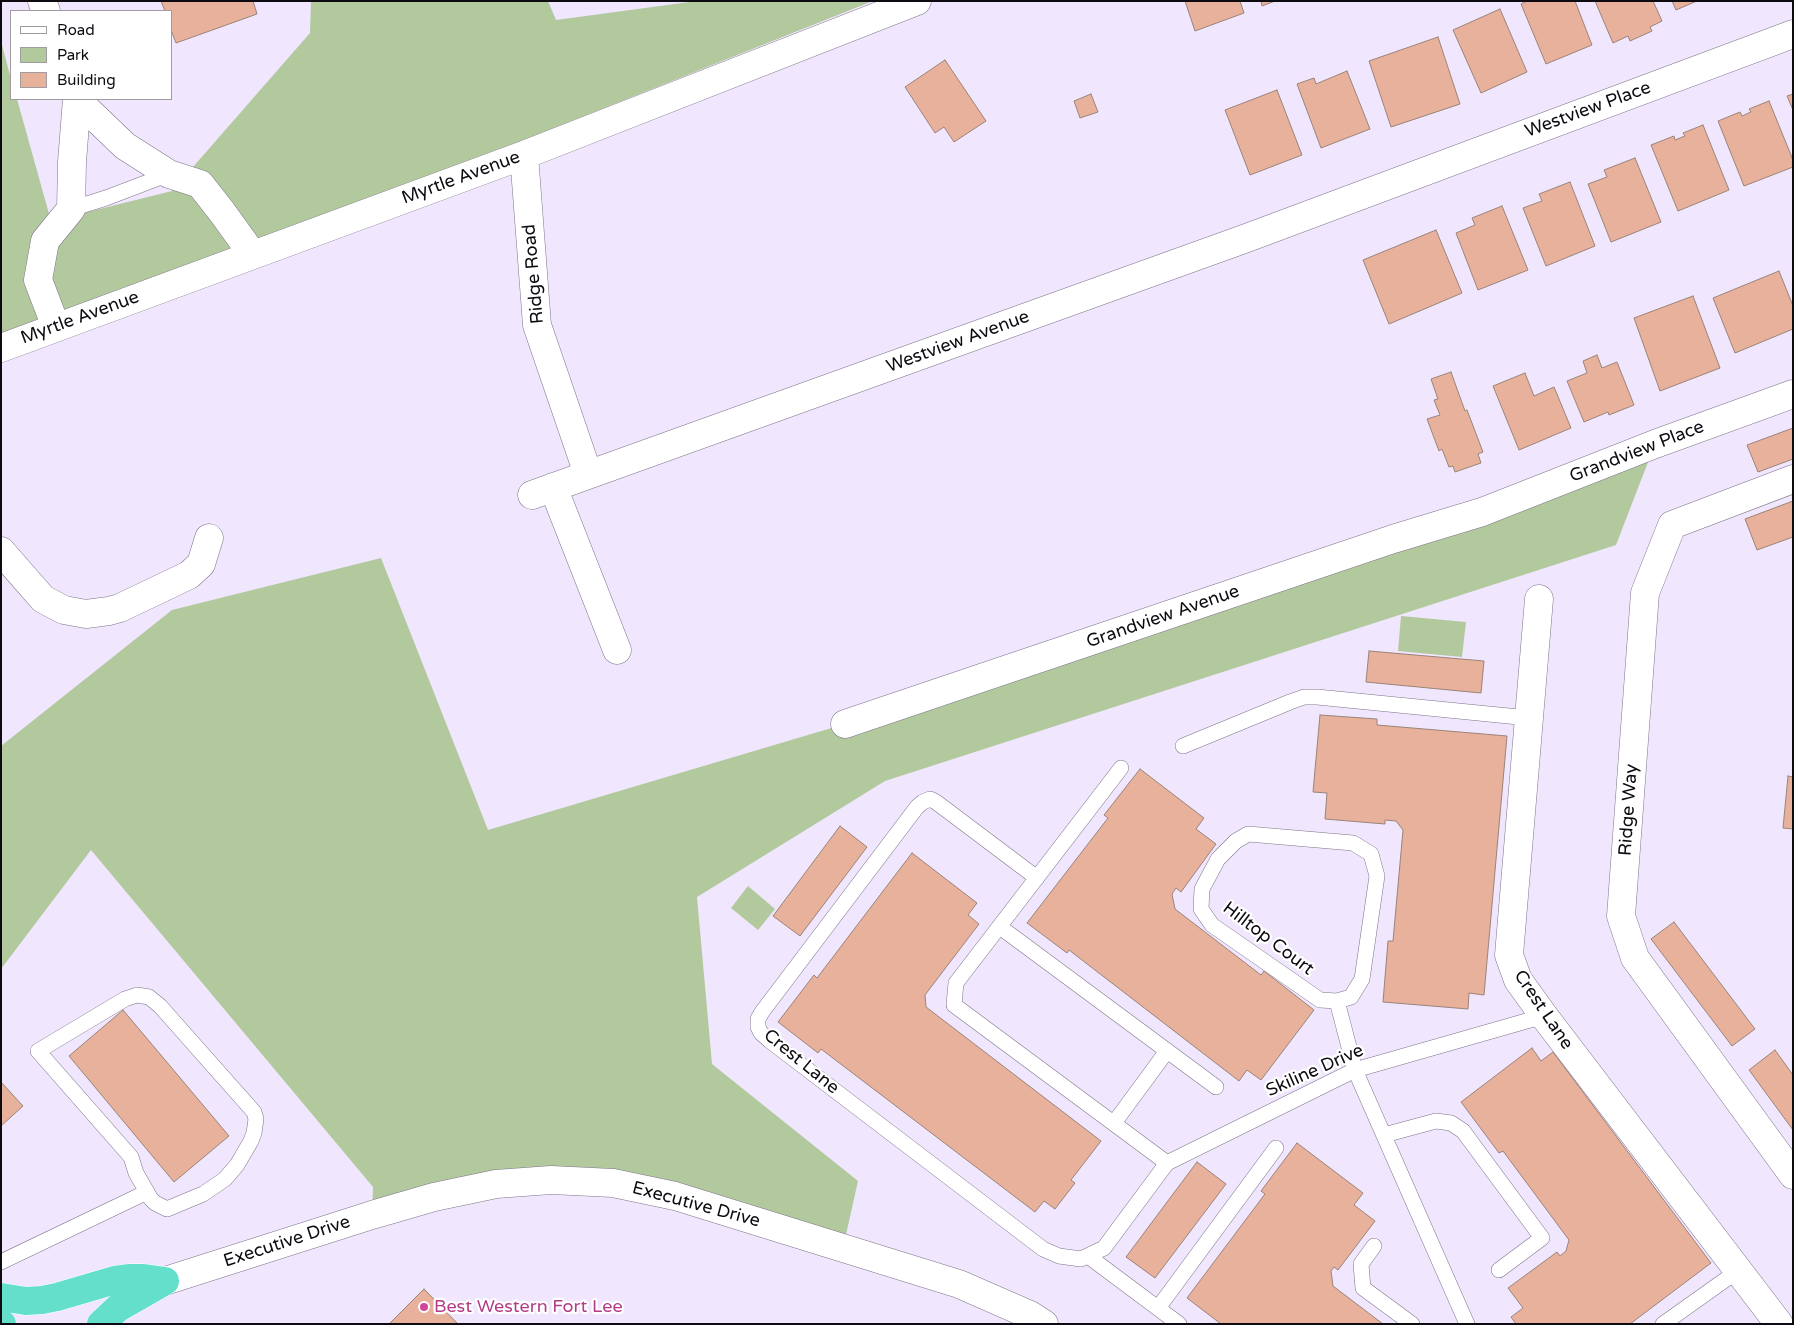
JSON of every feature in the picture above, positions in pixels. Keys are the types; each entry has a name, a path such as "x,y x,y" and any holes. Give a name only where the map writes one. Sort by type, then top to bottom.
{"highway":[{"path":"1,1297 26,1301 42,1300 115,1280 144,1278 165,1281"},
{"path":"101,1324 118,1308 165,1281"}],"street":[{"name":"Myrtle Avenue","path":"1,348 56,326 524,155 917,1"},
{"name":"Westview Place","path":"1382,186 1793,34"},
{"path":"78,100 125,146 169,174 200,184 253,255"},
{"path":"56,326 38,280 45,241 71,209 72,162 78,100"},
{"name":"Ridge Road","path":"524,155 537,326 588,474"},
{"name":"Westview Avenue","path":"617,650 543,491 1244,239 1382,186"},
{"name":"Grandview Place","path":"1482,512 1655,444 1793,394"},
{"name":"Ridge Way","path":"1793,479 1672,525 1645,594 1621,916 1635,958 1793,1175"},
{"name":"Grandview Avenue","path":"845,724 1393,539 1482,512"},
{"path":"1,551 43,599 64,610 86,614 109,612 120,608 189,575 201,564 209,538"},
{"name":"Crest Lane","path":"1539,599 1508,955 1518,980 1544,1016 1779,1324"},
{"name":"Executive Drive","path":"165,1281 434,1197 496,1184 551,1180 614,1183 675,1196 959,1284 1030,1315 1044,1324"}],"lane":[{"path":"71,209 169,174"},
{"path":"1183,746 1304,698 1317,697 1529,718"},
{"path":"1121,768 956,983 954,1005 1167,1163 1104,1248 1088,1256 1179,1324"},
{"name":"Crest Lane","path":"1037,878 936,802 930,799 923,802 911,815 762,1012 758,1019 758,1027 761,1033 1043,1249 1059,1256 1081,1259 1088,1256"},
{"name":"Hilltop Court","path":"1248,834 1353,844 1371,854 1377,876 1362,979 1351,997 1337,1002 1320,1000 1212,924 1201,909 1202,889 1218,859 1236,841 1248,834"},
{"path":"1000,927 1216,1087"},
{"path":"137,995 150,997 160,1006 254,1112 256,1119 254,1133 242,1156 231,1172 216,1186 203,1194 167,1208 156,1203 147,1192 136,1173 131,1157 38,1051 125,999 137,995"},
{"path":"1337,1002 1354,1070 1467,1324"},
{"name":"Skiline Drive","path":"1167,1163 1354,1070 1544,1016"},
{"path":"1114,1123 1167,1051"},
{"path":"1384,1135 1436,1121 1451,1123 1463,1131 1542,1238 1498,1270"},
{"path":"1158,1308 1276,1148"},
{"path":"1,1262 147,1192"},
{"path":"1374,1246 1361,1264 1363,1288 1412,1324"},
{"path":"1663,1324 1739,1270"}],"green space":[{"path":"311,1 548,1 556,20 697,1 873,1 1,348 2,45 10,75 10,100 17,100 51,221 172,191 310,33"},
{"path":"1655,444 1616,545 885,781 697,897 712,1064 858,1181 843,1248 551,1180 372,1215 373,1187 91,850 1,969 1,746 172,610 381,558 488,830 845,724"},
{"path":"1401,616 1466,622 1462,657 1398,651"},
{"path":"748,886 775,909 758,930 731,908"}],"building":[{"path":"161,1 253,1 257,14 176,43 172,33 172,10 165,10"},
{"path":"1185,1 1240,1 1244,13 1195,31"},
{"path":"1261,1 1275,1 1262,6"},
{"path":"1527,1 1575,1 1592,45 1546,64 1521,4"},
{"path":"1595,1 1653,1 1662,21 1650,27 1652,31 1630,41 1628,36 1613,43"},
{"path":"1672,1 1697,1 1676,10"},
{"path":"1500,9 1527,72 1481,93 1453,30"},
{"path":"1438,37 1460,104 1391,127 1369,61"},
{"path":"945,60 986,121 954,142 944,127 935,133 905,87"},
{"path":"1347,71 1370,129 1321,148 1297,84 1314,78 1316,84"},
{"path":"1277,90 1302,155 1250,175 1225,110"},
{"path":"1091,94 1098,112 1080,118 1074,101"},
{"path":"1793,94 1793,110 1787,96"},
{"path":"1769,101 1793,160 1793,167 1744,186 1718,121 1740,112 1742,116 1751,112 1749,109"},
{"path":"1703,125 1729,190 1678,211 1651,145 1674,136 1675,140 1685,136 1683,133"},
{"path":"1635,158 1661,222 1611,242 1588,184 1607,177 1604,170"},
{"path":"1570,182 1595,246 1546,266 1523,208 1542,201 1539,194"},
{"path":"1502,206 1528,270 1478,290 1456,233 1475,225 1472,218"},
{"path":"1436,230 1462,293 1389,324 1363,260"},
{"path":"1779,271 1793,306 1793,329 1735,353 1713,298"},
{"path":"1693,296 1720,368 1660,391 1634,318"},
{"path":"1597,355 1602,368 1617,362 1634,405 1609,415 1608,412 1584,422 1567,381 1587,373 1583,361"},
{"path":"1451,372 1483,452 1478,454 1481,463 1455,472 1453,466 1449,467 1442,449 1439,451 1427,419 1440,415 1434,400 1438,399 1431,379"},
{"path":"1525,373 1534,396 1554,387 1571,428 1519,450 1493,386"},
{"path":"1793,428 1793,459 1758,472 1747,445"},
{"path":"1793,501 1793,537 1757,550 1745,519"},
{"path":"1369,651 1484,661 1481,693 1366,682"},
{"path":"1320,715 1377,719 1377,725 1507,736 1484,995 1469,993 1468,1009 1383,1002 1388,941 1393,941 1403,830 1396,821 1385,820 1385,824 1325,819 1327,793 1313,792"},
{"path":"1140,769 1204,818 1196,829 1216,844 1181,892 1176,888 1172,894 1175,909 1261,975 1264,971 1314,1010 1261,1080 1247,1070 1239,1081 1069,950 1067,953 1027,923 1108,818 1104,815"},
{"path":"1788,776 1793,777 1793,829 1783,828"},
{"path":"840,826 867,847 800,936 773,916"},
{"path":"912,853 977,903 968,915 979,924 925,995 926,1007 1101,1141 1071,1180 1075,1183 1055,1209 1044,1201 1035,1212 821,1049 818,1053 778,1022 814,975 817,978"},
{"path":"1674,922 1755,1029 1732,1046 1651,939"},
{"path":"123,1010 229,1136 174,1182 69,1056"},
{"path":"1532,1048 1541,1061 1553,1052 1711,1263 1630,1324 1516,1324 1511,1317 1523,1308 1508,1288 1557,1252 1560,1256 1566,1251 1569,1240 1503,1151 1499,1153 1461,1102"},
{"path":"1775,1050 1793,1075 1793,1130 1749,1070"},
{"path":"1,1082 23,1106 1,1126"},
{"path":"1297,1143 1363,1193 1354,1205 1375,1221 1338,1270 1334,1267 1331,1271 1333,1286 1383,1324 1221,1324 1187,1298 1265,1194 1261,1191"},
{"path":"1197,1162 1226,1184 1155,1278 1126,1257"},
{"name":"Best Western Fort Lee","path":"424,1289 458,1324 389,1324"}],"place":[{"name":"Best Western Fort Lee","path":"424,1307"}]}
